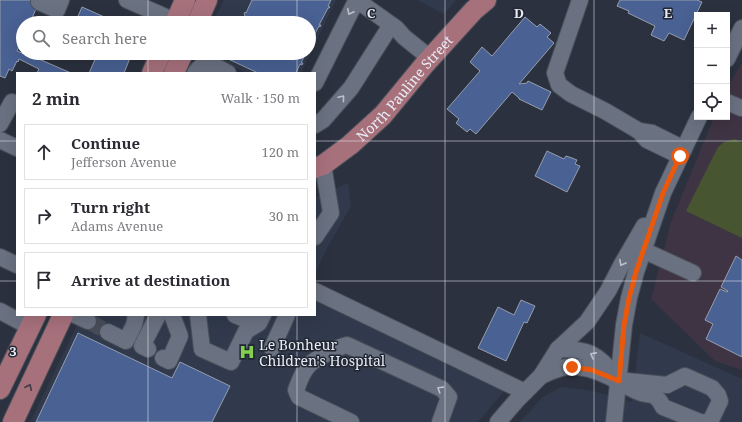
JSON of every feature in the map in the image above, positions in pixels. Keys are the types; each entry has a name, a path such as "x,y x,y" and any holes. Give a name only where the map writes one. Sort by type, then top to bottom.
{"main road":[{"path":"178,16 185,0"},
{"path":"200,16 207,0"},
{"name":"North Pauline Street","path":"319,166 350,145 383,115 428,61 474,10 486,0"},
{"path":"152,72 158,60"},
{"path":"174,72 180,60"},
{"path":"13,422 63,316"},
{"path":"0,389 33,321"}],"street":[{"path":"40,2 57,10 61,0"},
{"path":"127,0 162,16"},
{"path":"580,0 555,73 559,85 571,94 639,131 647,140 682,152"},
{"path":"316,81 354,5 362,4 389,29 404,38 428,61"},
{"path":"730,53 742,28"},
{"path":"316,124 323,120 351,88 389,29"},
{"path":"196,72 204,65 211,64 226,72"},
{"path":"0,124 10,101"},
{"path":"506,419 525,392 541,376 558,349 587,322 638,248 698,120"},
{"path":"0,140 16,148"},
{"path":"316,235 331,213 319,166"},
{"path":"638,248 693,273"},
{"path":"614,422 624,325 627,304 636,272 638,248"},
{"path":"0,257 16,265"},
{"path":"316,291 525,392"},
{"path":"0,312 33,321"},
{"path":"108,332 126,341 134,325 136,316"},
{"path":"148,349 142,346 157,316"},
{"path":"163,358 170,361 180,336 172,316"},
{"path":"198,316 202,349 231,362 246,331 260,320"},
{"path":"240,316 260,320"},
{"path":"272,348 287,316"},
{"path":"351,422 300,397 296,390 301,377 308,366 341,346 347,345 442,389 449,397 440,422"},
{"path":"558,349 574,349 597,356 619,381 667,385 686,376 712,388 718,395 720,401 711,420 706,422"},
{"path":"541,376 561,368 572,367 592,370 619,381 638,392 654,395 660,400 662,415"},
{"path":"662,415 667,396 667,385"},
{"path":"662,415 700,422"}],"shaded area":[{"path":"224,0 336,0 316,42 316,16 216,16"},
{"path":"417,0 456,0 444,14"},
{"path":"220,60 307,60 301,72 244,72"},
{"path":"742,63 742,370 715,361 651,299 671,222 713,120 730,120 730,83"},
{"path":"348,183 351,206 326,250 316,272 316,198"},
{"name":"Le Bonheur Children's Hospital","path":"316,296 505,390 478,422 30,422 82,316 316,316"},
{"path":"640,333 742,379 742,422 520,422 543,397 561,387 593,391 632,402"}],"green space":[{"path":"735,139 742,143 742,238 686,211 718,147 724,142"}],"building":[{"path":"0,0 40,0 33,16 16,16 16,60 19,60 12,71 9,69 5,78 0,76"},
{"path":"252,0 331,0 328,6 330,7 328,8 319,25 321,25 320,27 319,26 316,32 316,16 244,16 245,12 246,13"},
{"path":"620,0 697,0 702,2 697,12 694,12 694,19 684,40 669,33 664,41 651,35 655,26 617,6"},
{"path":"82,7 102,16 78,16"},
{"path":"525,17 537,27 540,24 551,33 547,37 554,43 519,84 527,83 528,81 551,92 542,110 519,99 512,92 476,134 470,129 467,132 456,123 459,119 447,109 480,71 470,62 482,47 492,56"},
{"path":"21,60 41,60 69,72 38,72 39,69"},
{"path":"95,60 129,60 124,72 89,72"},
{"path":"230,60 302,60 302,65 300,64 296,72 256,72"},
{"path":"547,151 564,159 566,156 577,160 575,164 580,166 567,192 535,176"},
{"path":"736,256 742,260 742,357 706,339 713,324 705,320 720,289 727,292 728,291 721,287"},
{"path":"521,300 535,306 527,323 524,322 506,361 478,348 498,307 514,315"},
{"path":"78,333 172,378 180,362 230,386 212,422 36,422"}],"tunnel":[{"path":"88,321 108,332"}],"place":[{"name":"Le Bonheur Children's Hospital","path":"247,352"}],"route":[{"path":"572,367 592,370 619,381 624,325 636,272 663,193 680,156"}]}
